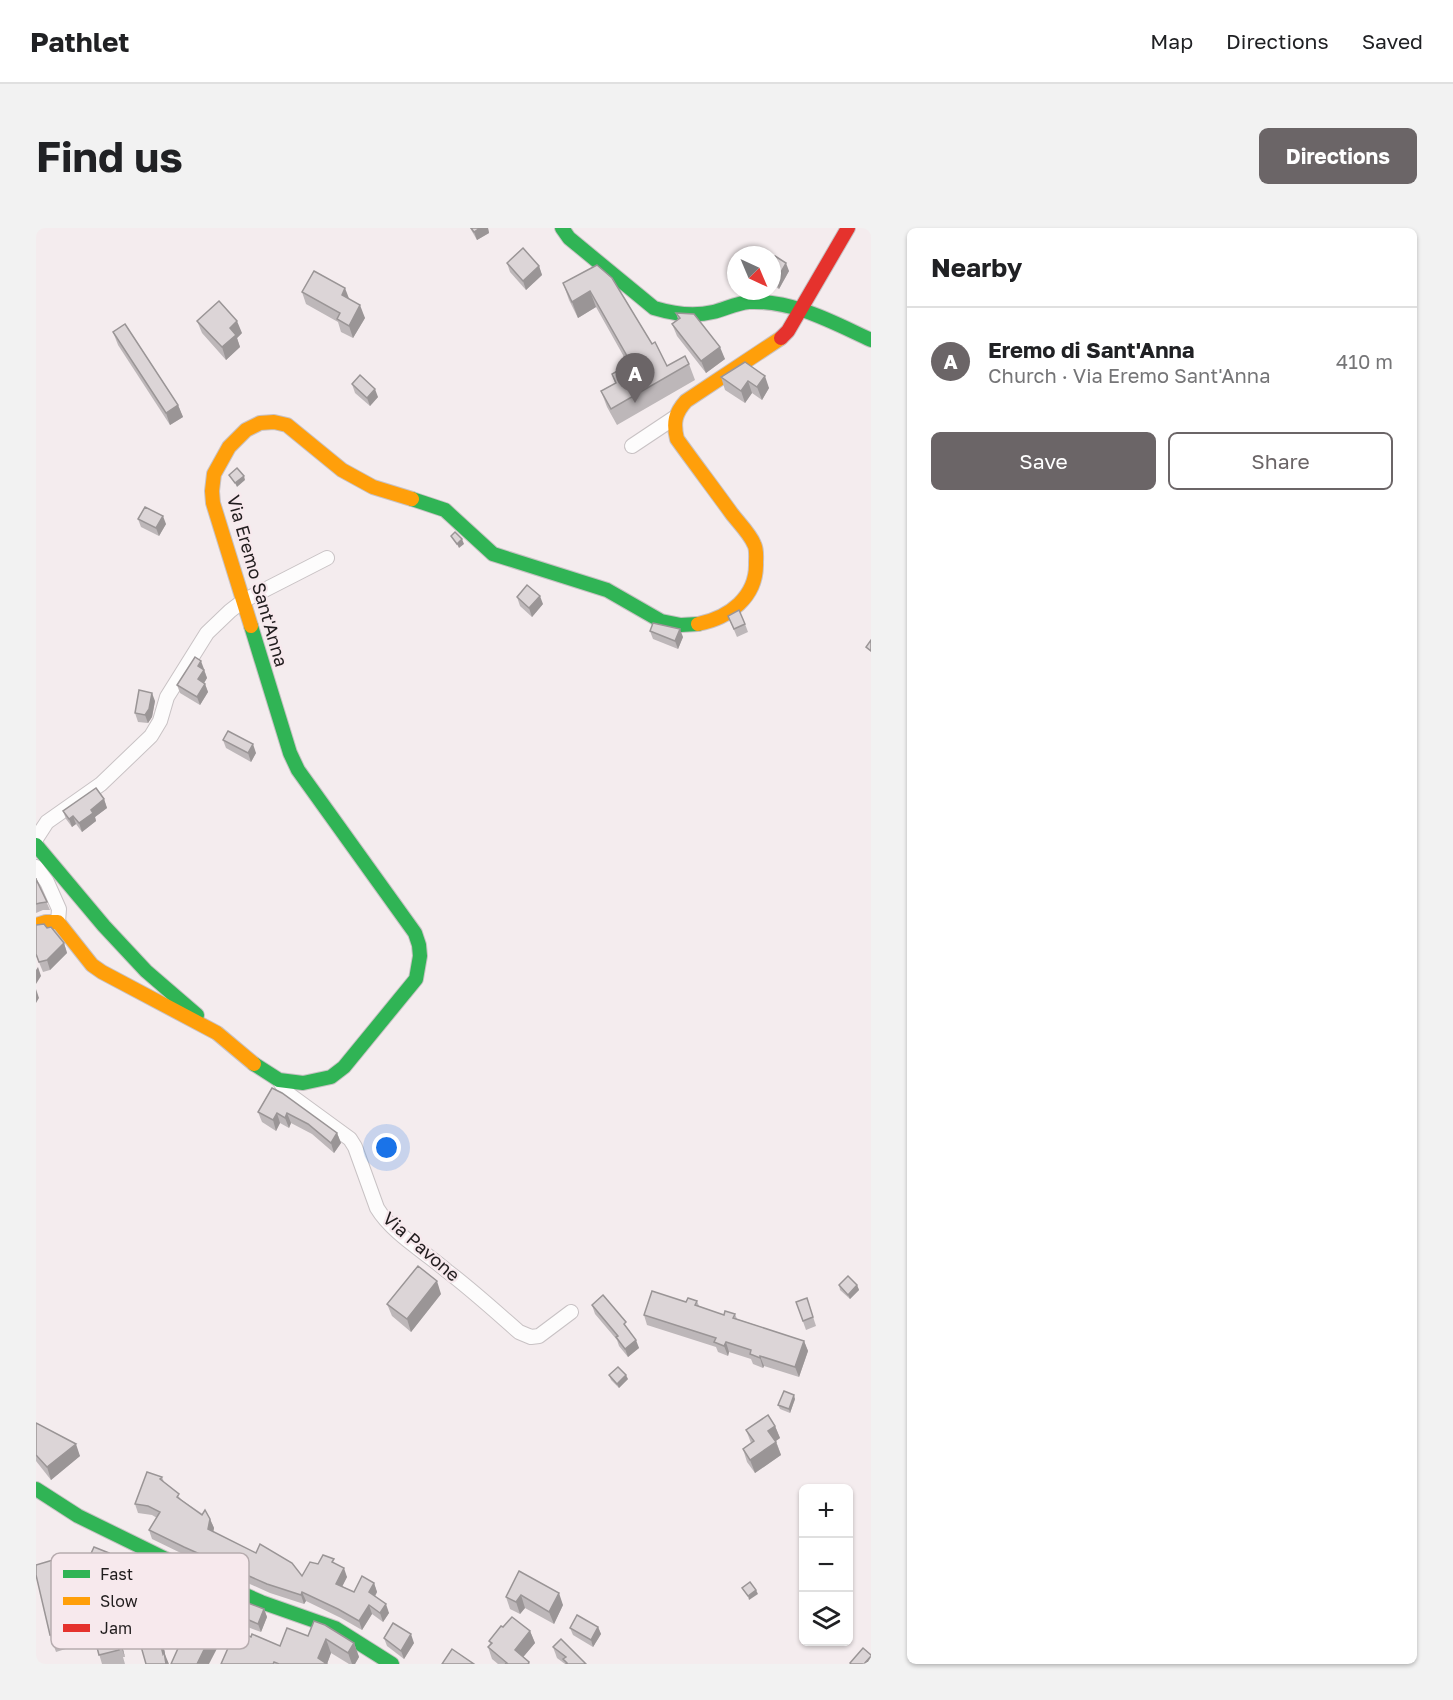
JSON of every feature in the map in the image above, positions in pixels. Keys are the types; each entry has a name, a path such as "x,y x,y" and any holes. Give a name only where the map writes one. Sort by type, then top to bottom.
{"street":[{"path":"562,228 569,238 654,308 694,315 746,302 773,302 809,311 871,340"},
{"path":"632,446 674,418 686,401 777,342 788,331 848,228"},
{"name":"Via Eremo Sant'Anna","path":"58,922 92,965 137,992 217,1033 253,1063 279,1080 303,1083 318,1081 331,1077 344,1067 416,979 420,966 420,946 415,933 298,770 290,753 213,503 214,474 229,447 246,430 260,423 274,422 287,425 342,470 373,488 445,510 493,554 607,591 657,619 681,625 708,622 723,617 747,596 754,581 757,563 754,545 677,439 674,418"},
{"path":"217,1033 146,971 104,926 37,847 47,822 101,784 151,736 160,721 167,697 207,633 243,601 327,558"},
{"path":"36,867 47,882 60,909 58,922 36,925"},
{"path":"104,926 137,992 146,982 146,971"},
{"name":"Via Pavone","path":"279,1080 287,1093 350,1139 356,1147 377,1208 393,1228 447,1270 519,1332 531,1337 539,1336 571,1312"},
{"path":"36,1490 78,1516 153,1553"},
{"path":"249,1597 335,1628 373,1659 392,1664"}],"building":[{"path":"523,248 539,266 523,281 507,263"},
{"path":"781,260 786,263 781,272"},
{"path":"597,265 612,278 652,344 655,342 667,366 685,356 689,364 611,409 601,391 616,383 612,374 631,363 590,291 572,302 563,283"},
{"path":"314,271 345,288 342,295 360,305 349,326 337,319 340,313 302,292"},
{"path":"219,301 237,321 230,328 236,335 222,347 197,321"},
{"path":"676,313 694,314 720,347 701,361 672,324 680,318"},
{"path":"125,324 178,405 166,413 113,332"},
{"path":"745,362 765,376 757,387 748,381 741,391 721,377"},
{"path":"360,375 375,389 367,398 352,384"},
{"path":"237,468 244,476 235,483 229,475"},
{"path":"145,507 163,516 156,528 138,519"},
{"path":"455,532 462,539 457,544 451,536"},
{"path":"527,585 540,596 529,608 517,597"},
{"path":"739,610 745,624 734,629 728,616"},
{"path":"653,623 680,629 675,641 650,631"},
{"path":"871,640 871,651 866,647"},
{"path":"195,657 201,661 198,666 204,670 198,679 205,684 197,697 177,685"},
{"path":"139,690 152,693 149,709 145,715 135,713"},
{"path":"228,731 253,744 248,753 223,740"},
{"path":"96,788 104,799 91,810 93,813 79,823 73,816 69,819 63,811"},
{"path":"36,879 47,902 36,904"},
{"path":"44,924 47,928 51,927 64,943 47,960 39,962 36,954 36,925"},
{"path":"272,1088 337,1133 331,1143 308,1124 287,1113 285,1118 277,1113 273,1120 258,1112"},
{"path":"418,1266 437,1281 407,1319 387,1304"},
{"path":"848,1276 857,1285 848,1295 839,1285"},
{"path":"652,1291 686,1302 688,1298 697,1301 695,1305 724,1315 725,1311 735,1314 733,1318 804,1341 795,1367 760,1356 760,1358 750,1354 751,1350 726,1342 724,1346 714,1342 716,1338 644,1315"},
{"path":"603,1295 626,1322 624,1324 636,1340 625,1349 616,1337 618,1336 592,1305"},
{"path":"807,1298 813,1317 803,1321 796,1302"},
{"path":"618,1367 626,1375 617,1384 609,1375"},
{"path":"784,1391 794,1395 789,1409 778,1405"},
{"path":"768,1415 775,1426 768,1431 776,1442 750,1460 743,1449 754,1441 746,1430"},
{"path":"36,1423 76,1444 47,1467 36,1455"},
{"path":"147,1472 162,1477 160,1479 179,1494 177,1497 202,1515 205,1510 210,1519 208,1529 256,1553 260,1544 292,1563 302,1576 310,1562 318,1564 323,1555 334,1559 332,1562 344,1568 336,1584 354,1592 362,1576 374,1583 369,1592 386,1604 380,1613 369,1605 359,1621 302,1592 301,1595 249,1576 249,1553 197,1553 149,1530 160,1512 148,1506 135,1504"},
{"path":"94,1547 109,1553 91,1553"},
{"path":"51,1561 50,1635 36,1575 36,1565"},
{"path":"519,1571 559,1593 549,1612 521,1595 516,1602 506,1597"},
{"path":"750,1582 756,1590 748,1596 742,1588"},
{"path":"249,1603 264,1609 258,1624 249,1620"},
{"path":"577,1615 598,1627 591,1640 570,1628"},
{"path":"512,1617 530,1631 515,1650 529,1662 528,1664 505,1664 507,1663 488,1647 492,1643 489,1641 501,1626 503,1627"},
{"path":"314,1621 354,1643 348,1653 326,1639 318,1658 327,1664 279,1664 274,1662 273,1664 221,1664 228,1649 249,1649 249,1636 251,1637 252,1634 280,1646 287,1628 308,1636"},
{"path":"393,1623 411,1634 401,1651 384,1638"},
{"path":"561,1639 586,1664 566,1664 563,1659 566,1657 553,1647"},
{"path":"863,1648 871,1656 864,1664 851,1664 850,1663"},
{"path":"97,1649 119,1649 119,1650 99,1655"},
{"path":"142,1649 162,1649 166,1664 146,1664"},
{"path":"178,1649 204,1649 197,1664 171,1664"},
{"path":"452,1649 474,1664 442,1664"}],"traffic: fast":[{"path":"562,228 569,238 654,308 691,315 713,312 749,302 765,302 797,308 871,340"},
{"path":"412,499 445,510 493,554 607,590 661,621 681,625 698,624"},
{"path":"251,626 290,753 298,770 415,933 420,956 416,979 344,1067 331,1077 303,1083 279,1080 254,1064"},
{"path":"36,845 104,926 146,971 197,1015"},
{"path":"36,1489 78,1516 153,1553"},
{"path":"249,1597 335,1628 392,1664"}],"traffic: slow":[{"path":"698,624 720,617 739,604 746,596 755,575 756,551 747,532 677,439 676,418 686,401 781,338"},
{"path":"251,626 213,503 212,491 214,474 229,447 246,430 260,423 274,422 287,425 342,470 373,487 412,499"},
{"path":"36,925 58,922 92,965 217,1033 254,1064"}],"traffic: jam":[{"path":"781,338 788,331 848,228"}],"place":[{"name":"Eremo di Sant'Anna","path":"635,403"}]}
